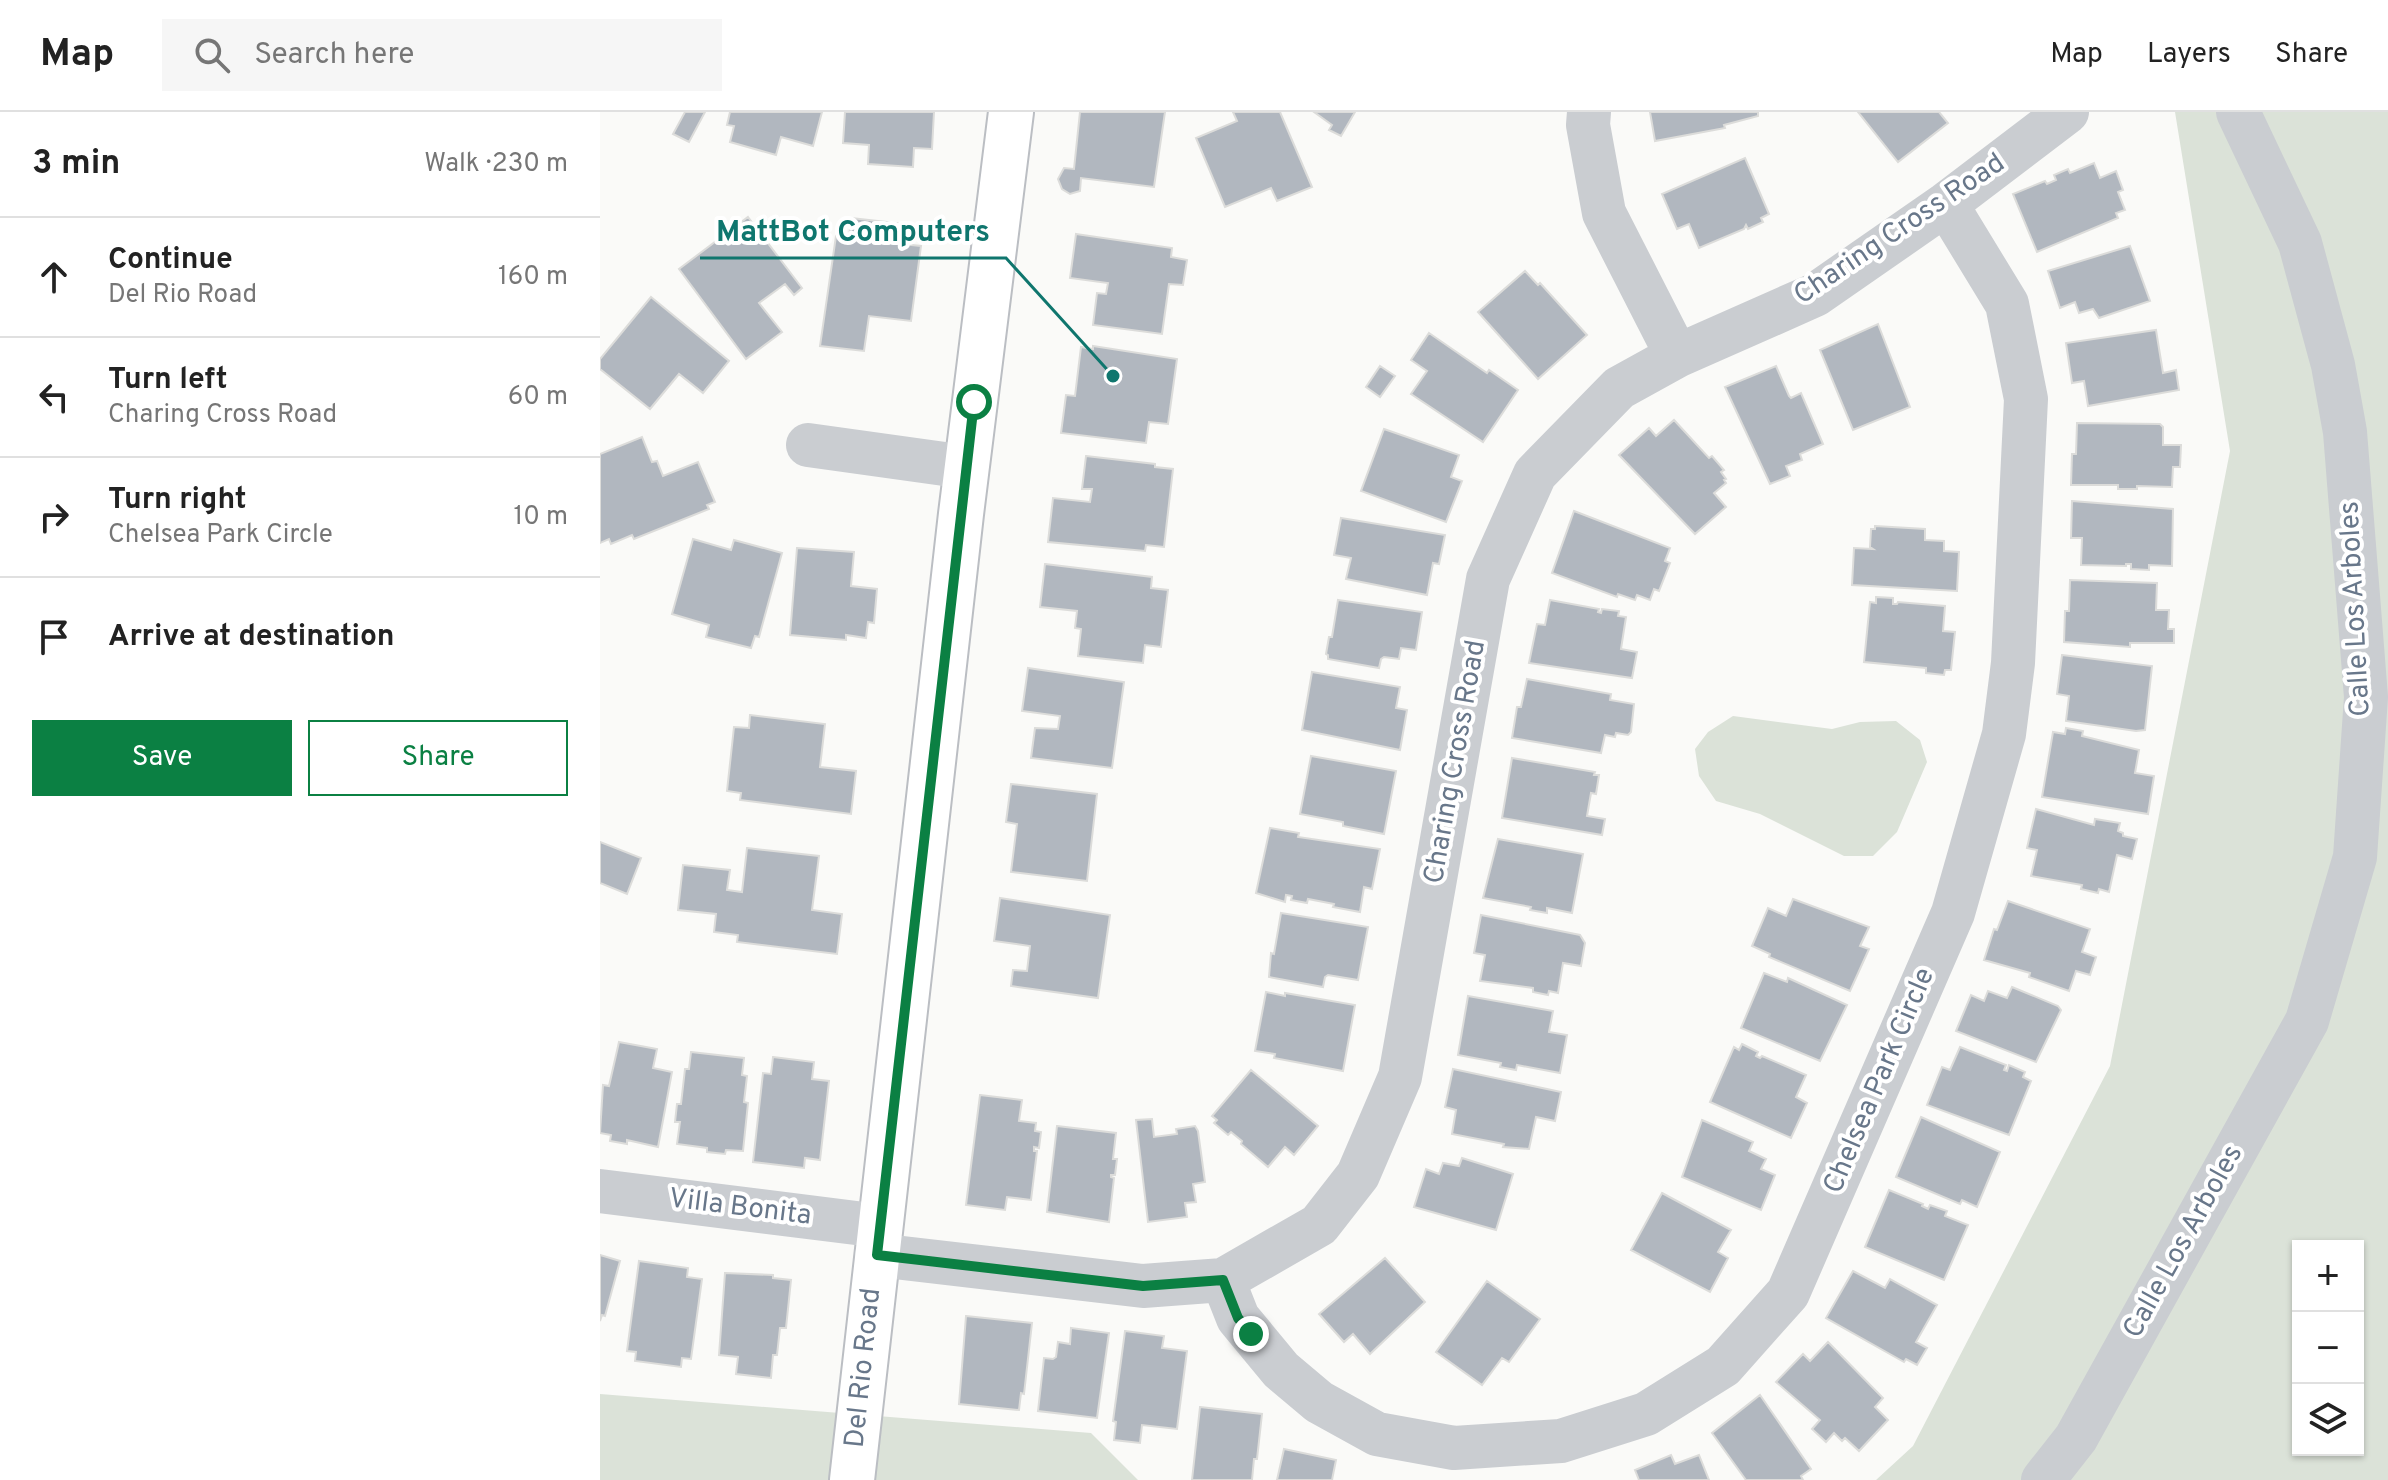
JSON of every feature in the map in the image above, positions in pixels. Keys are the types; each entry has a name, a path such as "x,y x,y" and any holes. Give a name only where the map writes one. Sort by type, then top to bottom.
{"main road":[{"name":"Del Rio Road","path":"852,1480 966,467 1011,112"}],"street":[{"path":"1589,112 1588,125 1604,213 1677,356"},
{"name":"Charing Cross Road","path":"878,1241 1143,1286 1223,1280 1319,1225 1358,1175 1400,1077 1488,579 1535,474 1619,388 1677,356 1815,295 1946,204 2067,112"},
{"name":"Calle Los Arboles","path":"2043,1480 2076,1438 2307,1021 2355,857 2366,697 2345,432 2333,365 2300,243 2238,112"},
{"name":"Chelsea Park Circle","path":"1223,1280 1238,1318 1281,1370 1319,1402 1377,1434 1454,1448 1561,1441 1646,1414 1723,1366 1788,1293 1953,913 2004,734 2013,663 2026,399 2007,304 1946,204"},
{"path":"808,445 966,467"},
{"name":"Villa Bonita","path":"600,1191 878,1241"}],"shaded area":[{"path":"2175,112 2388,112 2388,1480 1876,1480 1913,1446 2110,1066 2230,451"},
{"path":"1733,716 1832,729 1860,722 1896,721 1920,740 1927,762 1897,832 1873,856 1844,856 1760,814 1716,801 1699,776 1695,749 1708,732"},
{"path":"600,1394 1091,1433 1138,1480 600,1480"}],"building":[{"path":"685,112 705,112 689,142 673,134"},
{"path":"730,112 822,112 813,146 781,137 776,155 730,142 734,126 727,125"},
{"path":"845,112 934,112 932,149 914,148 913,167 868,164 869,145 843,143"},
{"path":"1080,112 1165,112 1154,187 1081,178 1080,191 1070,194 1062,189 1058,179 1064,168 1074,169"},
{"path":"1233,112 1280,112 1312,187 1277,201 1271,188 1225,207 1196,138 1237,121"},
{"path":"1314,112 1355,112 1341,136 1329,130 1332,125"},
{"path":"1650,112 1758,112 1758,116 1724,125 1725,128 1655,141"},
{"path":"1858,112 1939,112 1948,123 1898,162"},
{"path":"1745,158 1769,214 1761,218 1763,222 1748,229 1746,225 1744,229 1699,248 1689,224 1677,229 1662,194"},
{"path":"2094,163 2100,178 2116,171 2123,190 2118,192 2125,210 2116,213 2118,218 2037,252 2013,194 2045,181 2047,184 2056,180 2054,175 2068,169 2070,173"},
{"path":"748,217 802,288 794,295 785,284 759,303 782,332 746,359 679,269"},
{"path":"851,218 904,224 902,244 921,246 911,321 869,316 864,351 820,346 836,236 849,238"},
{"path":"1076,234 1172,248 1171,257 1187,260 1183,285 1169,284 1162,334 1093,325 1097,293 1106,294 1108,283 1070,278"},
{"path":"2130,246 2150,301 2099,318 2093,309 2079,313 2075,302 2060,308 2048,271"},
{"path":"1525,271 1538,285 1540,283 1587,335 1538,379 1478,312"},
{"path":"651,297 729,361 703,393 679,374 650,409 600,369 600,359"},
{"path":"1878,324 1910,407 1853,430 1820,350"},
{"path":"2156,330 2163,373 2176,370 2179,390 2088,406 2084,381 2072,383 2066,343"},
{"path":"1429,333 1487,373 1489,370 1518,390 1483,442 1411,394 1427,371 1411,360"},
{"path":"1093,346 1177,359 1168,424 1149,422 1146,443 1061,433 1066,395 1075,396 1081,347 1093,349"},
{"path":"1380,366 1395,376 1380,397 1366,387"},
{"path":"1776,366 1789,396 1791,398 1801,393 1823,444 1800,454 1802,460 1786,466 1790,476 1770,484 1725,387"},
{"path":"1674,420 1709,458 1712,456 1724,470 1721,472 1726,479 1726,483 1714,493 1726,507 1695,534 1619,455 1649,428 1656,436"},
{"path":"2077,423 2160,424 2163,427 2163,445 2181,445 2180,467 2173,467 2172,487 2118,489 2118,485 2071,485"},
{"path":"1384,429 1459,455 1451,477 1462,481 1446,522 1361,491"},
{"path":"642,437 652,462 657,461 663,476 698,462 715,502 707,505 709,509 634,539 632,535 611,544 609,539 600,543 600,454"},
{"path":"1086,456 1173,469 1164,547 1146,545 1145,551 1048,542 1053,498 1090,502 1092,489 1082,489"},
{"path":"2072,501 2173,509 2172,566 2149,565 2149,570 2131,569 2131,564 2081,565 2082,538 2071,538"},
{"path":"1574,511 1670,548 1665,561 1670,563 1659,591 1654,589 1650,600 1637,595 1635,600 1618,594 1617,597 1552,573"},
{"path":"1341,518 1445,535 1439,564 1433,563 1427,595 1346,579 1351,558 1334,555"},
{"path":"1875,526 1925,529 1925,540 1944,541 1944,551 1959,552 1957,591 1852,585 1854,548 1873,549 1870,547 1871,529"},
{"path":"693,539 731,550 734,540 782,553 759,637 755,636 751,648 706,637 709,625 672,614"},
{"path":"797,548 854,552 851,586 877,589 874,623 868,622 866,638 846,635 846,640 790,635"},
{"path":"1045,564 1152,577 1151,588 1168,590 1161,647 1145,645 1143,663 1078,656 1081,629 1075,628 1077,611 1040,607"},
{"path":"2070,580 2157,583 2156,610 2169,610 2168,629 2174,629 2174,643 2130,643 2130,647 2064,642"},
{"path":"1876,597 1893,598 1893,604 1945,606 1943,631 1955,632 1951,670 1945,670 1944,675 1926,673 1926,668 1864,662 1870,602 1876,603"},
{"path":"1338,600 1422,612 1416,650 1401,648 1399,659 1384,657 1379,668 1328,659 1326,654"},
{"path":"1550,600 1599,609 1601,613 1602,609 1619,611 1618,616 1626,617 1621,649 1637,652 1632,678 1529,663 1537,624 1545,625"},
{"path":"2062,655 2152,666 2145,730 2066,721 2069,696 2057,694"},
{"path":"1028,668 1124,682 1112,768 1031,758 1035,728 1058,729 1060,716 1022,711"},
{"path":"1312,672 1400,687 1396,708 1407,710 1400,750 1302,730"},
{"path":"1527,679 1611,694 1610,700 1634,704 1631,732 1628,735 1616,733 1615,737 1605,735 1601,753 1512,738 1517,707 1521,707"},
{"path":"750,715 825,724 820,767 856,771 851,814 740,800 741,793 727,791 734,727 749,728"},
{"path":"2066,728 2083,731 2082,736 2139,750 2135,773 2154,776 2148,814 2042,797 2053,732 2065,734"},
{"path":"1311,756 1396,771 1384,834 1300,814"},
{"path":"1512,758 1599,775 1596,794 1591,793 1587,816 1605,819 1602,835 1502,818"},
{"path":"1011,784 1097,794 1087,881 1011,872 1017,824 1006,822"},
{"path":"2036,809 2094,825 2095,819 2120,823 2118,831 2123,836 2137,839 2132,859 2117,855 2109,892 2099,889 2098,893 2081,889 2082,885 2031,876 2037,850 2027,848"},
{"path":"1270,828 1299,833 1298,837 1380,849 1372,889 1364,887 1360,912 1308,899 1307,903 1291,900 1292,896 1286,895 1285,902 1256,893"},
{"path":"1498,839 1583,854 1572,913 1547,908 1547,913 1483,898"},
{"path":"600,842 641,858 627,894 600,883"},
{"path":"747,848 819,856 812,910 842,914 837,954 737,942 738,935 714,932 716,914 678,910 683,865 730,870 727,890 742,892"},
{"path":"1000,898 1110,915 1098,998 1011,986 1013,970 1027,971 1030,946 994,941"},
{"path":"1793,899 1869,927 1860,946 1869,949 1850,991 1769,957 1770,954 1752,946 1768,908 1786,916"},
{"path":"2008,901 2090,929 2082,952 2096,957 2090,975 2076,971 2069,991 2029,977 2030,973 1984,960 1994,929 1997,930"},
{"path":"1281,913 1368,927 1358,980 1328,975 1323,987 1269,977 1271,953 1274,954"},
{"path":"1481,915 1580,935 1585,943 1581,966 1563,963 1558,993 1549,991 1548,995 1533,992 1533,988 1480,981 1485,955 1474,953"},
{"path":"1764,973 1787,982 1788,978 1847,1005 1820,1061 1741,1028"},
{"path":"2012,987 2061,1010 2036,1062 1956,1031 1971,995 1984,1001 1988,991 2007,998"},
{"path":"1266,992 1355,1005 1343,1071 1274,1058 1275,1054 1255,1051"},
{"path":"1468,996 1553,1011 1549,1032 1567,1035 1560,1073 1517,1065 1516,1070 1500,1067 1501,1063 1458,1055"},
{"path":"619,1042 657,1049 653,1068 672,1072 658,1147 627,1140 627,1144 610,1141 611,1135 600,1133 603,1085 609,1086"},
{"path":"1742,1044 1758,1052 1756,1056 1760,1058 1762,1056 1806,1075 1796,1097 1807,1103 1791,1138 1710,1102 1734,1047 1739,1050"},
{"path":"1960,1047 2006,1065 2004,1070 2007,1071 2009,1065 2025,1072 2023,1077 2031,1081 2009,1135 1927,1105 1942,1067 1950,1070"},
{"path":"691,1052 744,1058 742,1075 747,1076 744,1102 748,1103 743,1151 726,1150 725,1154 677,1144 680,1122 675,1122 677,1104 681,1104 685,1069 689,1069"},
{"path":"773,1057 814,1062 812,1079 829,1081 820,1160 805,1158 804,1168 753,1162 763,1073 771,1074"},
{"path":"1453,1069 1561,1092 1555,1121 1536,1117 1529,1149 1503,1147 1504,1144 1452,1134 1456,1110 1445,1107"},
{"path":"1251,1070 1318,1126 1294,1155 1285,1147 1268,1167 1231,1132 1228,1135 1214,1123 1217,1120 1212,1116"},
{"path":"980,1095 1022,1100 1019,1121 1036,1123 1035,1131 1041,1132 1039,1148 1034,1147 1037,1151 1031,1200 1007,1197 1005,1210 966,1205"},
{"path":"1921,1117 2000,1152 1977,1207 1962,1200 1960,1204 1896,1177"},
{"path":"1152,1119 1154,1137 1177,1134 1176,1129 1195,1126 1198,1131 1205,1182 1193,1184 1196,1202 1185,1203 1187,1217 1148,1222 1136,1120"},
{"path":"1702,1120 1753,1142 1749,1151 1766,1159 1761,1169 1775,1175 1761,1210 1682,1177"},
{"path":"1057,1126 1116,1133 1113,1159 1117,1159 1115,1175 1111,1175 1114,1178 1109,1222 1047,1212"},
{"path":"1462,1158 1513,1174 1496,1230 1414,1207 1426,1169 1439,1174 1443,1163 1459,1166"},
{"path":"1889,1190 1928,1209 1930,1205 1947,1211 1945,1216 1968,1225 1944,1280 1865,1247"},
{"path":"1662,1193 1731,1230 1718,1252 1728,1258 1710,1292 1631,1250"},
{"path":"600,1255 620,1261 605,1316 602,1315 600,1321"},
{"path":"1385,1258 1425,1302 1370,1354 1353,1334 1344,1342 1319,1314"},
{"path":"639,1261 688,1268 687,1277 702,1279 691,1359 682,1358 681,1367 635,1361 636,1352 627,1351"},
{"path":"1853,1271 1885,1288 1890,1279 1937,1305 1916,1342 1927,1348 1917,1365 1906,1359 1904,1362 1826,1318"},
{"path":"725,1273 773,1275 773,1278 791,1280 786,1328 780,1328 771,1378 736,1374 738,1357 719,1355"},
{"path":"1487,1281 1540,1319 1509,1362 1502,1358 1482,1385 1436,1352"},
{"path":"966,1316 1032,1323 1024,1394 1021,1393 1019,1410 959,1404"},
{"path":"1071,1328 1109,1333 1097,1418 1038,1411 1044,1358 1056,1357 1058,1342 1070,1344"},
{"path":"1125,1331 1164,1336 1162,1348 1187,1351 1177,1429 1142,1425 1140,1443 1114,1440 1116,1422 1113,1421"},
{"path":"1828,1342 1883,1398 1875,1407 1888,1420 1859,1451 1834,1433 1826,1442 1812,1429 1820,1420 1776,1382 1803,1354 1810,1361"},
{"path":"1760,1395 1811,1469 1801,1476 1803,1480 1746,1480 1712,1433"},
{"path":"1200,1407 1262,1414 1252,1480 1192,1480"},
{"path":"1284,1449 1336,1460 1332,1480 1277,1480"},
{"path":"1671,1455 1675,1464 1699,1455 1709,1480 1639,1480 1635,1470"}],"place":[{"name":"MattBot Computers","path":"1113,376"}],"route":[{"path":"974,402 877,1255 1143,1286 1223,1280 1238,1318 1251,1334"}]}
